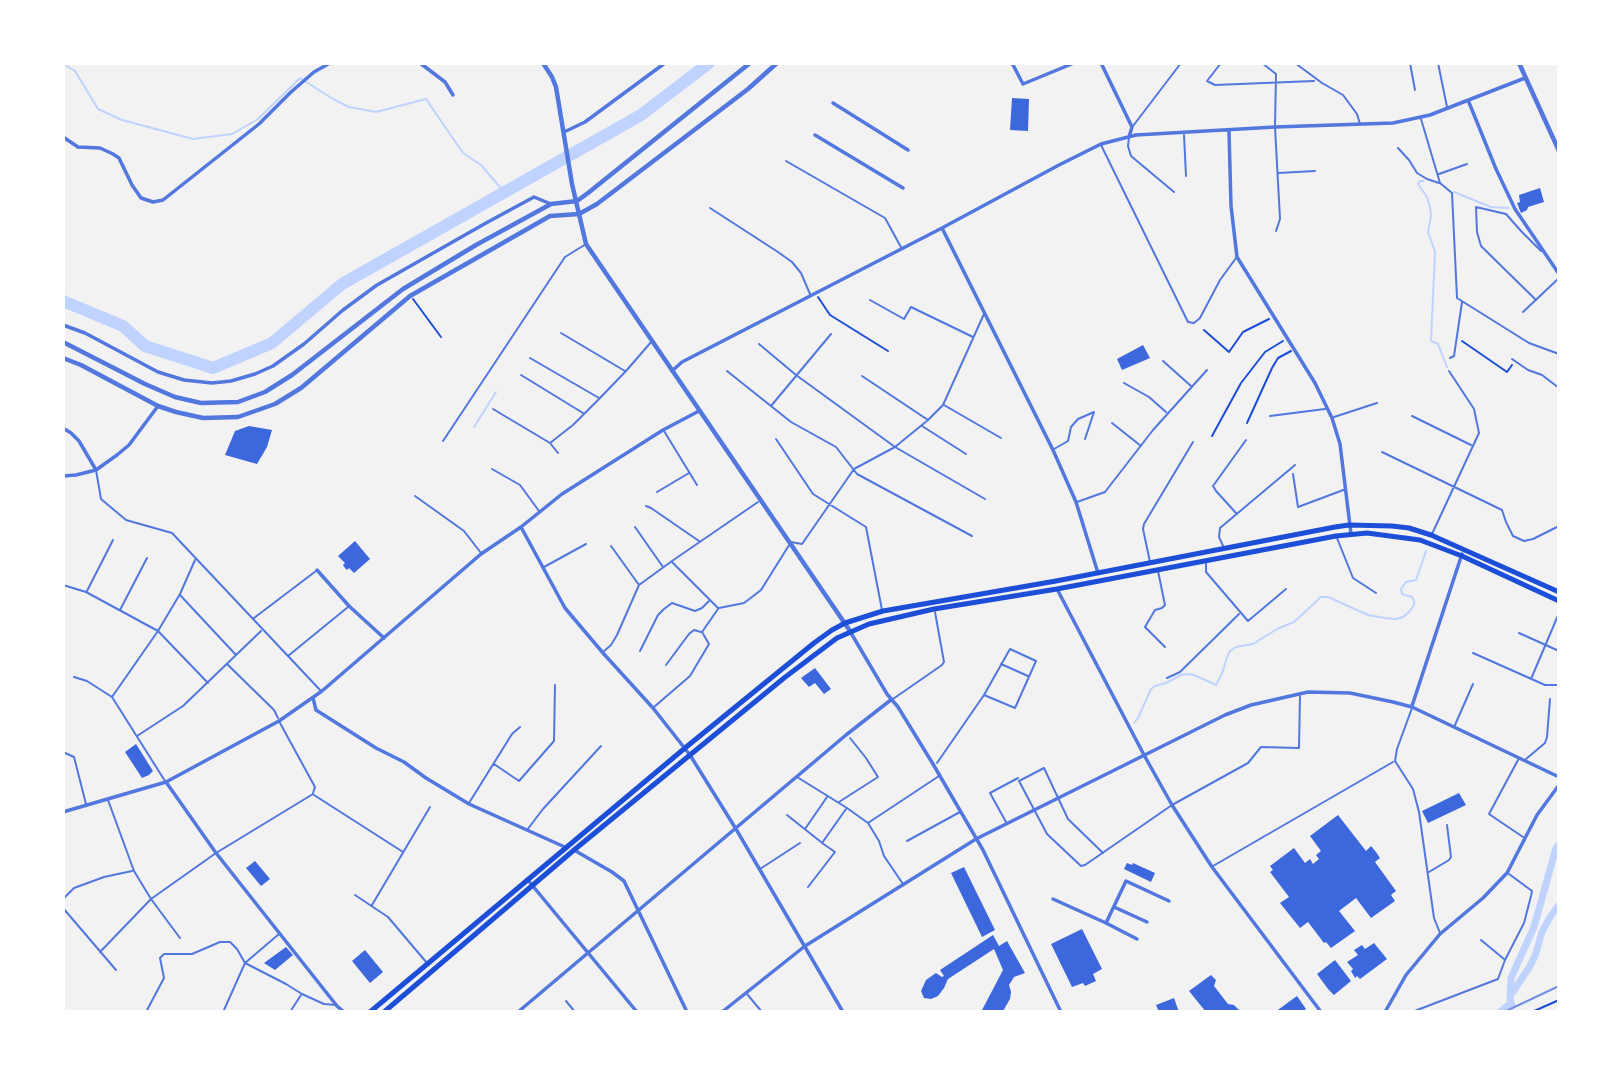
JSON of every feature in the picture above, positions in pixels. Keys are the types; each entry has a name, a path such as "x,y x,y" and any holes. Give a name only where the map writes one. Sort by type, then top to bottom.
{"main road":[{"path":"370,1012 685,748 832,629 845,623 883,611 1349,525 1409,528 1431,535 1559,592"},
{"path":"384,1012 690,755 822,648 850,631 934,610 1351,534 1420,540 1462,556 1559,601"}],"street":[{"path":"63,136 78,147 100,148 113,154 119,158 141,198 153,202 163,200 259,124 314,72 330,63"},
{"path":"420,63 445,82 453,95"},
{"path":"543,63 556,87 572,184 586,244 845,623 940,776 976,839 1062,1012"},
{"path":"565,134 665,63"},
{"path":"63,342 174,397 201,403 238,402 265,393 402,289 551,204 577,201 750,63"},
{"path":"63,358 158,406 203,418 238,417 275,404 301,388 410,296 550,216 579,214 597,204 737,98 776,63"},
{"path":"1012,63 1023,84 1074,63"},
{"path":"1101,63 1132,127 1129,137"},
{"path":"1519,63 1559,150"},
{"path":"672,371 682,362 1101,144 1129,137 1184,132 1393,123 1420,118 1525,78"},
{"path":"1468,99 1515,209 1559,276"},
{"path":"833,103 908,150"},
{"path":"1229,130 1231,206 1237,257 1315,383 1332,418 1340,444 1351,534"},
{"path":"815,135 903,188"},
{"path":"63,325 85,333 158,372 184,380 212,383 231,381 273,366 377,285 485,223 534,197 551,204"},
{"path":"942,228 1053,450 1076,502 1100,581"},
{"path":"63,476 96,470 129,445 158,406"},
{"path":"63,812 166,782 279,721 322,691 481,554 521,527 562,494 663,430 699,411"},
{"path":"63,428 79,441 96,470"},
{"path":"521,527 565,608 653,708 690,755 736,828 843,1012"},
{"path":"1412,706 1465,549"},
{"path":"317,570 349,607 384,638"},
{"path":"1056,581 1172,806 1212,867 1321,1012"},
{"path":"722,1012 805,946 976,839 1225,715 1251,705 1300,693 1350,693 1412,706 1559,777"},
{"path":"313,698 316,710 469,804 574,850 624,881 687,1012"},
{"path":"518,1012 892,699"},
{"path":"166,782 216,853 344,1012"},
{"path":"1385,1012 1406,975 1440,934 1496,887 1507,873 1537,815 1559,785"},
{"path":"527,880 637,1012"},
{"path":"1106,923 1126,881 1169,901"},
{"path":"1053,899 1137,939"},
{"path":"1114,907 1147,922"}],"lane":[{"path":"1132,127 1181,63"},
{"path":"1221,63 1207,81 1214,85 1314,81"},
{"path":"1262,63 1276,74 1275,127 1280,219 1276,231"},
{"path":"1295,63 1343,95 1357,114 1360,125"},
{"path":"1410,63 1415,90"},
{"path":"1438,63 1447,108"},
{"path":"1420,118 1440,183"},
{"path":"1184,132 1186,176"},
{"path":"1129,137 1131,156 1174,192"},
{"path":"1101,144 1188,322 1194,323 1200,318 1220,280 1237,257"},
{"path":"1398,148 1417,173 1440,183 1452,193 1457,298 1529,342 1559,354"},
{"path":"786,161 885,218 902,248"},
{"path":"1438,174 1468,164"},
{"path":"1278,173 1315,171"},
{"path":"1536,300 1481,246 1477,232 1476,207 1506,214 1544,254"},
{"path":"710,208 792,262 813,294"},
{"path":"443,441 565,257 586,244"},
{"path":"1524,312 1559,276"},
{"path":"870,300 904,319 911,307 974,337"},
{"path":"1450,358 1454,356 1462,301"},
{"path":"702,632 719,608 744,603 761,590 791,542 802,544 853,469 895,447 943,404 984,313"},
{"path":"561,333 626,371"},
{"path":"770,407 831,334"},
{"path":"550,443 599,399 652,340"},
{"path":"759,344 796,375 895,447 985,499"},
{"path":"530,358 599,399"},
{"path":"1513,360 1542,375 1559,388"},
{"path":"1163,361 1192,387"},
{"path":"1076,502 1105,492 1168,414 1208,370"},
{"path":"727,371 790,422 836,447 857,474 972,536"},
{"path":"1431,535 1479,433 1474,409 1449,371"},
{"path":"521,375 584,414"},
{"path":"862,376 928,420"},
{"path":"1124,383 1149,397 1168,414"},
{"path":"1332,418 1377,403"},
{"path":"943,404 1001,438"},
{"path":"493,409 550,443 558,453"},
{"path":"1270,416 1327,409"},
{"path":"1053,450 1068,442 1071,426 1078,419 1094,412 1085,439"},
{"path":"1412,416 1472,445"},
{"path":"1112,423 1142,446"},
{"path":"921,426 966,454"},
{"path":"663,430 697,485"},
{"path":"776,439 813,494 866,527 883,611"},
{"path":"1237,513 1213,486 1246,440"},
{"path":"1150,563 1144,524 1193,442"},
{"path":"1382,453 1502,510 1513,536 1524,541 1559,526"},
{"path":"1224,548 1219,537 1220,528 1295,465"},
{"path":"492,469 520,485 539,512"},
{"path":"96,470 101,499 126,520 172,533 322,691"},
{"path":"657,492 690,473"},
{"path":"1293,474 1298,507 1346,488"},
{"path":"415,496 464,531 481,554"},
{"path":"603,653 617,635 639,586 761,500"},
{"path":"646,506 700,542"},
{"path":"635,527 663,568"},
{"path":"1335,527 1353,578 1376,593"},
{"path":"86,592 113,540"},
{"path":"543,567 586,544"},
{"path":"611,546 639,586"},
{"path":"120,610 146,558"},
{"path":"112,697 158,631 180,594 196,559"},
{"path":"671,561 719,608"},
{"path":"1206,561 1206,572 1248,621 1286,589"},
{"path":"252,619 317,570"},
{"path":"1158,570 1165,605 1155,610 1145,627 1165,647"},
{"path":"63,584 86,592 158,631 208,683"},
{"path":"180,594 236,656"},
{"path":"640,651 658,615 672,603 695,611 709,601"},
{"path":"288,656 349,607"},
{"path":"892,699 944,662 934,610"},
{"path":"1167,678 1180,672 1241,613"},
{"path":"1531,680 1559,613"},
{"path":"137,736 183,706 263,630"},
{"path":"653,708 690,676 709,644 702,632 694,630 689,634 666,665"},
{"path":"1519,634 1559,651"},
{"path":"937,763 984,695 1010,649 1036,661 1015,708 984,695"},
{"path":"1473,653 1531,680 1545,685 1559,685"},
{"path":"227,664 275,710 314,787 313,794"},
{"path":"1001,664 1029,676"},
{"path":"74,677 87,681 112,697 166,782"},
{"path":"1454,727 1473,684"},
{"path":"494,764 519,781 554,741 555,685"},
{"path":"1103,853 1068,819 1044,768 1019,781 1047,834 1082,866 1103,853 1172,806 1248,762 1261,747 1299,748 1300,693"},
{"path":"1525,761 1545,743 1550,699"},
{"path":"1412,706 1395,761 1413,789 1419,810 1434,918 1440,934"},
{"path":"469,804 512,734 520,727"},
{"path":"838,802 878,777 850,738"},
{"path":"527,831 543,809 601,746"},
{"path":"63,752 74,757 86,805"},
{"path":"1519,758 1489,814 1524,838"},
{"path":"1212,867 1395,761"},
{"path":"868,823 940,776"},
{"path":"797,777 868,823 884,856 903,885"},
{"path":"1007,823 990,793 1018,778"},
{"path":"313,794 403,852"},
{"path":"100,952 151,899 216,853 313,794"},
{"path":"805,829 828,796"},
{"path":"108,799 134,871 180,938"},
{"path":"372,905 430,807"},
{"path":"822,843 847,808"},
{"path":"906,841 960,812"},
{"path":"787,815 835,852 808,887"},
{"path":"1428,873 1451,857 1447,825"},
{"path":"760,869 800,843"},
{"path":"63,899 74,888 104,877 134,871"},
{"path":"1412,1012 1498,979 1524,923 1532,891 1507,873"},
{"path":"355,895 388,917 428,964"},
{"path":"63,908 116,970"},
{"path":"224,1010 245,963 280,934"},
{"path":"1481,940 1506,960"},
{"path":"145,1012 164,978 160,958 164,954 192,954 220,942 230,942 245,963 302,994 324,1004 337,1006"},
{"path":"747,993 762,1012"},
{"path":"290,1012 302,994"},
{"path":"566,1001 575,1012"}],"path":[{"path":"813,294 830,315 888,351"},
{"path":"410,296 441,337"},
{"path":"1204,330 1229,352 1243,332 1273,317"},
{"path":"1212,436 1241,383 1265,352 1287,339"},
{"path":"1462,341 1507,372 1513,360"},
{"path":"1247,423 1278,358 1294,349"},
{"path":"1532,1012 1559,1000"}],"building":[{"path":"1012,98 1029,99 1028,131 1010,130"},
{"path":"1540,188 1544,202 1528,207 1521,213 1517,203 1520,202 1519,195"},
{"path":"1143,345 1150,358 1122,370 1117,359"},
{"path":"249,426 272,430 267,447 257,464 225,455 235,431"},
{"path":"355,541 370,559 354,573 345,568 345,563 338,556"},
{"path":"815,668 831,689 824,694 815,683 809,687 801,678"},
{"path":"136,744 153,771 142,778 125,752"},
{"path":"1459,793 1466,805 1428,823 1422,811"},
{"path":"1338,815 1366,851 1371,846 1376,852 1380,858 1375,862 1396,891 1391,895 1395,901 1371,918 1356,898 1339,911 1355,931 1331,948 1308,922 1300,928 1280,903 1289,897 1270,872 1273,870 1270,866 1294,848 1305,863 1310,859 1313,864 1319,859 1316,855 1321,851 1310,836"},
{"path":"255,861 270,879 261,886 246,868"},
{"path":"1127,863 1155,873 1151,882 1124,869"},
{"path":"964,867 995,930 982,937 951,873"},
{"path":"1082,929 1102,969 1093,974 1096,981 1085,986 1083,983 1072,987 1051,944"},
{"path":"993,935 999,946 1007,941 1025,973 1014,977 1009,985 1010,999 1003,1011 981,1012 1003,970 994,949 948,979 938,996 924,998 921,991 926,980 936,973 944,976 940,970"},
{"path":"1374,943 1387,959 1360,979 1357,976 1355,978 1351,971 1353,969 1347,962 1358,955 1354,950 1362,945 1365,949"},
{"path":"286,947 293,955 275,970 264,963"},
{"path":"365,950 383,972 370,983 352,961"},
{"path":"1335,960 1351,981 1334,995 1317,974"},
{"path":"1211,975 1216,980 1214,986 1228,1004 1234,1005 1241,1012 1206,1012 1189,991"},
{"path":"1297,996 1306,1009 1302,1012 1275,1012"},
{"path":"1174,998 1179,1012 1159,1012 1156,1005"}],"waterway":[{"path":"63,301 123,326 145,346 213,368 272,343 342,284 641,115 709,63"},
{"path":"63,64 75,71 98,109 122,120 193,139 232,134 258,119 300,78 349,107 376,112 426,99 463,153 481,165 505,193"},
{"path":"1424,181 1418,184 1430,207 1428,232 1435,252 1431,341 1438,344 1447,367"},
{"path":"1454,192 1491,207 1508,208"},
{"path":"474,427 496,392"},
{"path":"1134,723 1155,686 1188,674 1216,685 1230,651 1253,644 1294,622 1321,597 1328,597 1368,615 1396,619 1403,617 1414,605 1414,601 1412,597 1402,594 1401,589 1406,582 1416,580 1426,551"},
{"path":"1512,1006 1511,978 1534,927 1559,844"},
{"path":"1513,992 1530,966 1542,932 1559,905"},
{"path":"1500,1012 1511,1003"}],"railway":[{"path":"1504,1012 1559,986"}]}
